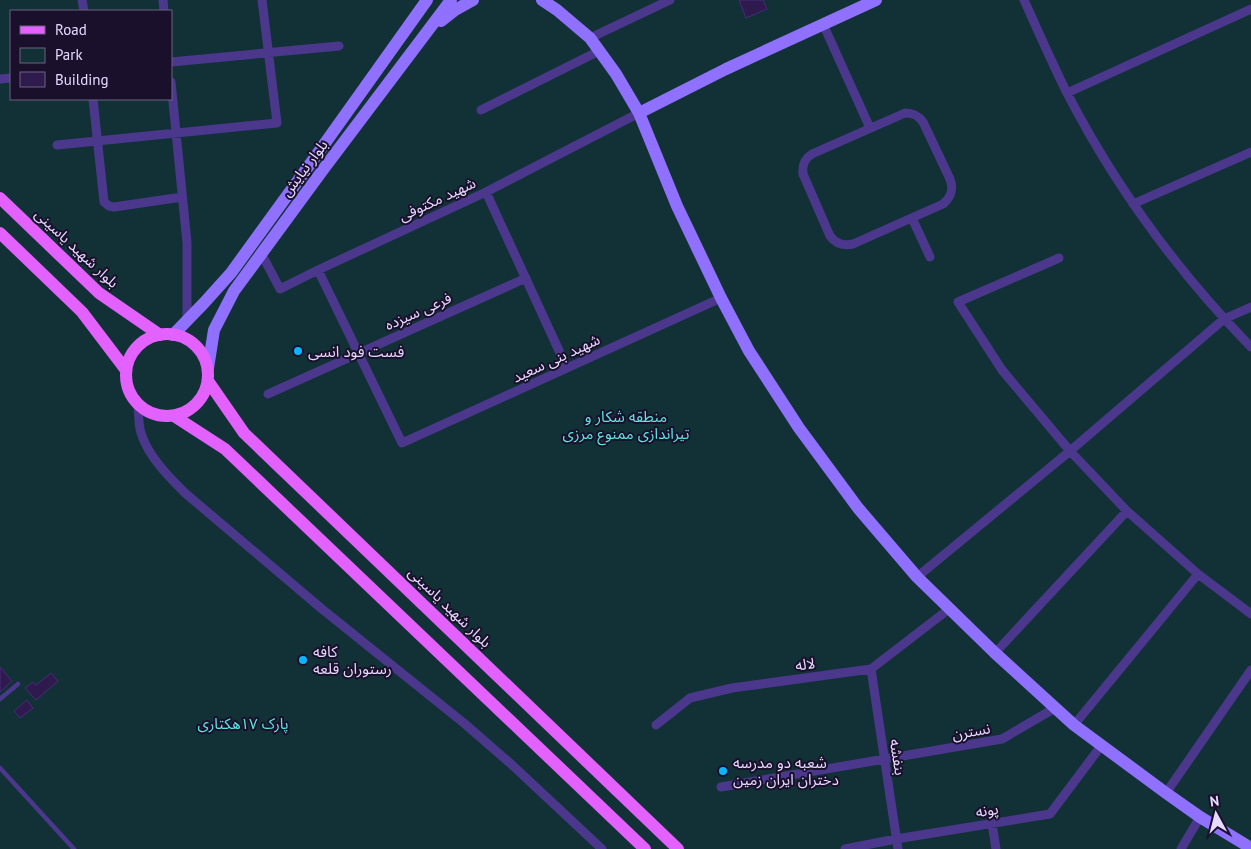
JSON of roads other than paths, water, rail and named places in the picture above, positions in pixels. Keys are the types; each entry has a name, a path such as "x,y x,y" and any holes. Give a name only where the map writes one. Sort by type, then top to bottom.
{"main road":[{"name":"بلوار شهید یاسینی","path":"0,198 98,292 166,335"},
{"path":"0,233 82,312 126,370"},
{"path":"166,335 185,338 196,346 203,356 208,375 204,394 197,404 186,412 174,416 161,416 148,412 138,405 130,395 126,382 126,370 130,357 137,347 147,339 166,335"},
{"name":"بلوار شهید یاسینی","path":"208,375 244,433 678,849"},
{"path":"174,416 225,449 645,849"}],"street":[{"path":"57,145 277,123 262,0"},
{"path":"414,18 422,0"},
{"name":"بلوار نیایش","path":"208,375 214,330 234,291 261,253 301,188 313,160 427,0"},
{"name":"بلوار نیایش","path":"166,335 187,320 231,273 301,188 324,167 451,0"},
{"path":"431,28 455,10 473,0"},
{"path":"542,0 590,38 616,74 639,112 677,206 721,298 749,351 799,428 858,508 917,578 1074,725 1200,817 1251,848"},
{"path":"590,38 670,0"},
{"path":"639,112 726,69 876,0"},
{"path":"1024,0 1067,93 1105,160 1133,204 1175,262 1224,320 1251,347"},
{"path":"1067,93 1251,9"},
{"path":"823,24 870,128"},
{"path":"172,62 339,46"},
{"path":"481,110 600,51"},
{"path":"172,92 187,243 187,320"},
{"path":"93,100 104,202 114,207 182,197"},
{"name":"شهید مکتوفی","path":"261,253 280,289 486,192 639,112"},
{"path":"905,113 915,114 920,118 950,179 952,190 947,201 912,218 853,244 837,243 830,236 804,174 803,164 808,156 870,128 905,113"},
{"path":"1133,204 1251,152"},
{"path":"313,160 318,165 324,167"},
{"path":"486,192 567,368"},
{"path":"912,218 930,257"},
{"path":"1059,258 958,302 1002,370 1070,451 1127,511 1198,574 1251,614"},
{"path":"318,270 359,353"},
{"name":"فرعی سیزده","path":"268,394 526,278"},
{"name":"شهید بنی سعید","path":"359,353 402,443 721,298"},
{"path":"917,578 1224,320 1251,307"},
{"path":"138,405 140,430 146,445 167,474 185,493 322,609 465,724 602,849"},
{"path":"995,653 1127,511"},
{"path":"1074,725 1198,574"},
{"path":"871,669 948,609"},
{"name":"لاله","path":"656,725 690,698 732,688 871,669"},
{"name":"بنفشه","path":"871,669 898,849"},
{"path":"1166,793 1251,670"},
{"name":"نسترن","path":"721,787 1002,739 1056,708"},
{"name":"پونه","path":"844,849 1050,814 1101,746"},
{"path":"1181,849 1200,817"},
{"path":"992,823 996,849"}],"lane":[{"path":"0,700 18,684"},
{"path":"0,768 74,849"}],"place":[{"name":"فست فود انسی","path":"298,351"},
{"name":"کافه رستوران قلعه","path":"303,660"},
{"name":"شعبه دو مدرسه دختران ایران زمین","path":"723,771"}],"park label":[{"name":"منطقه شکار و تیراندازی ممنوع مرزی","path":"626,424"},
{"name":"پارک ۱۷هکتاری","path":"243,723"}]}
